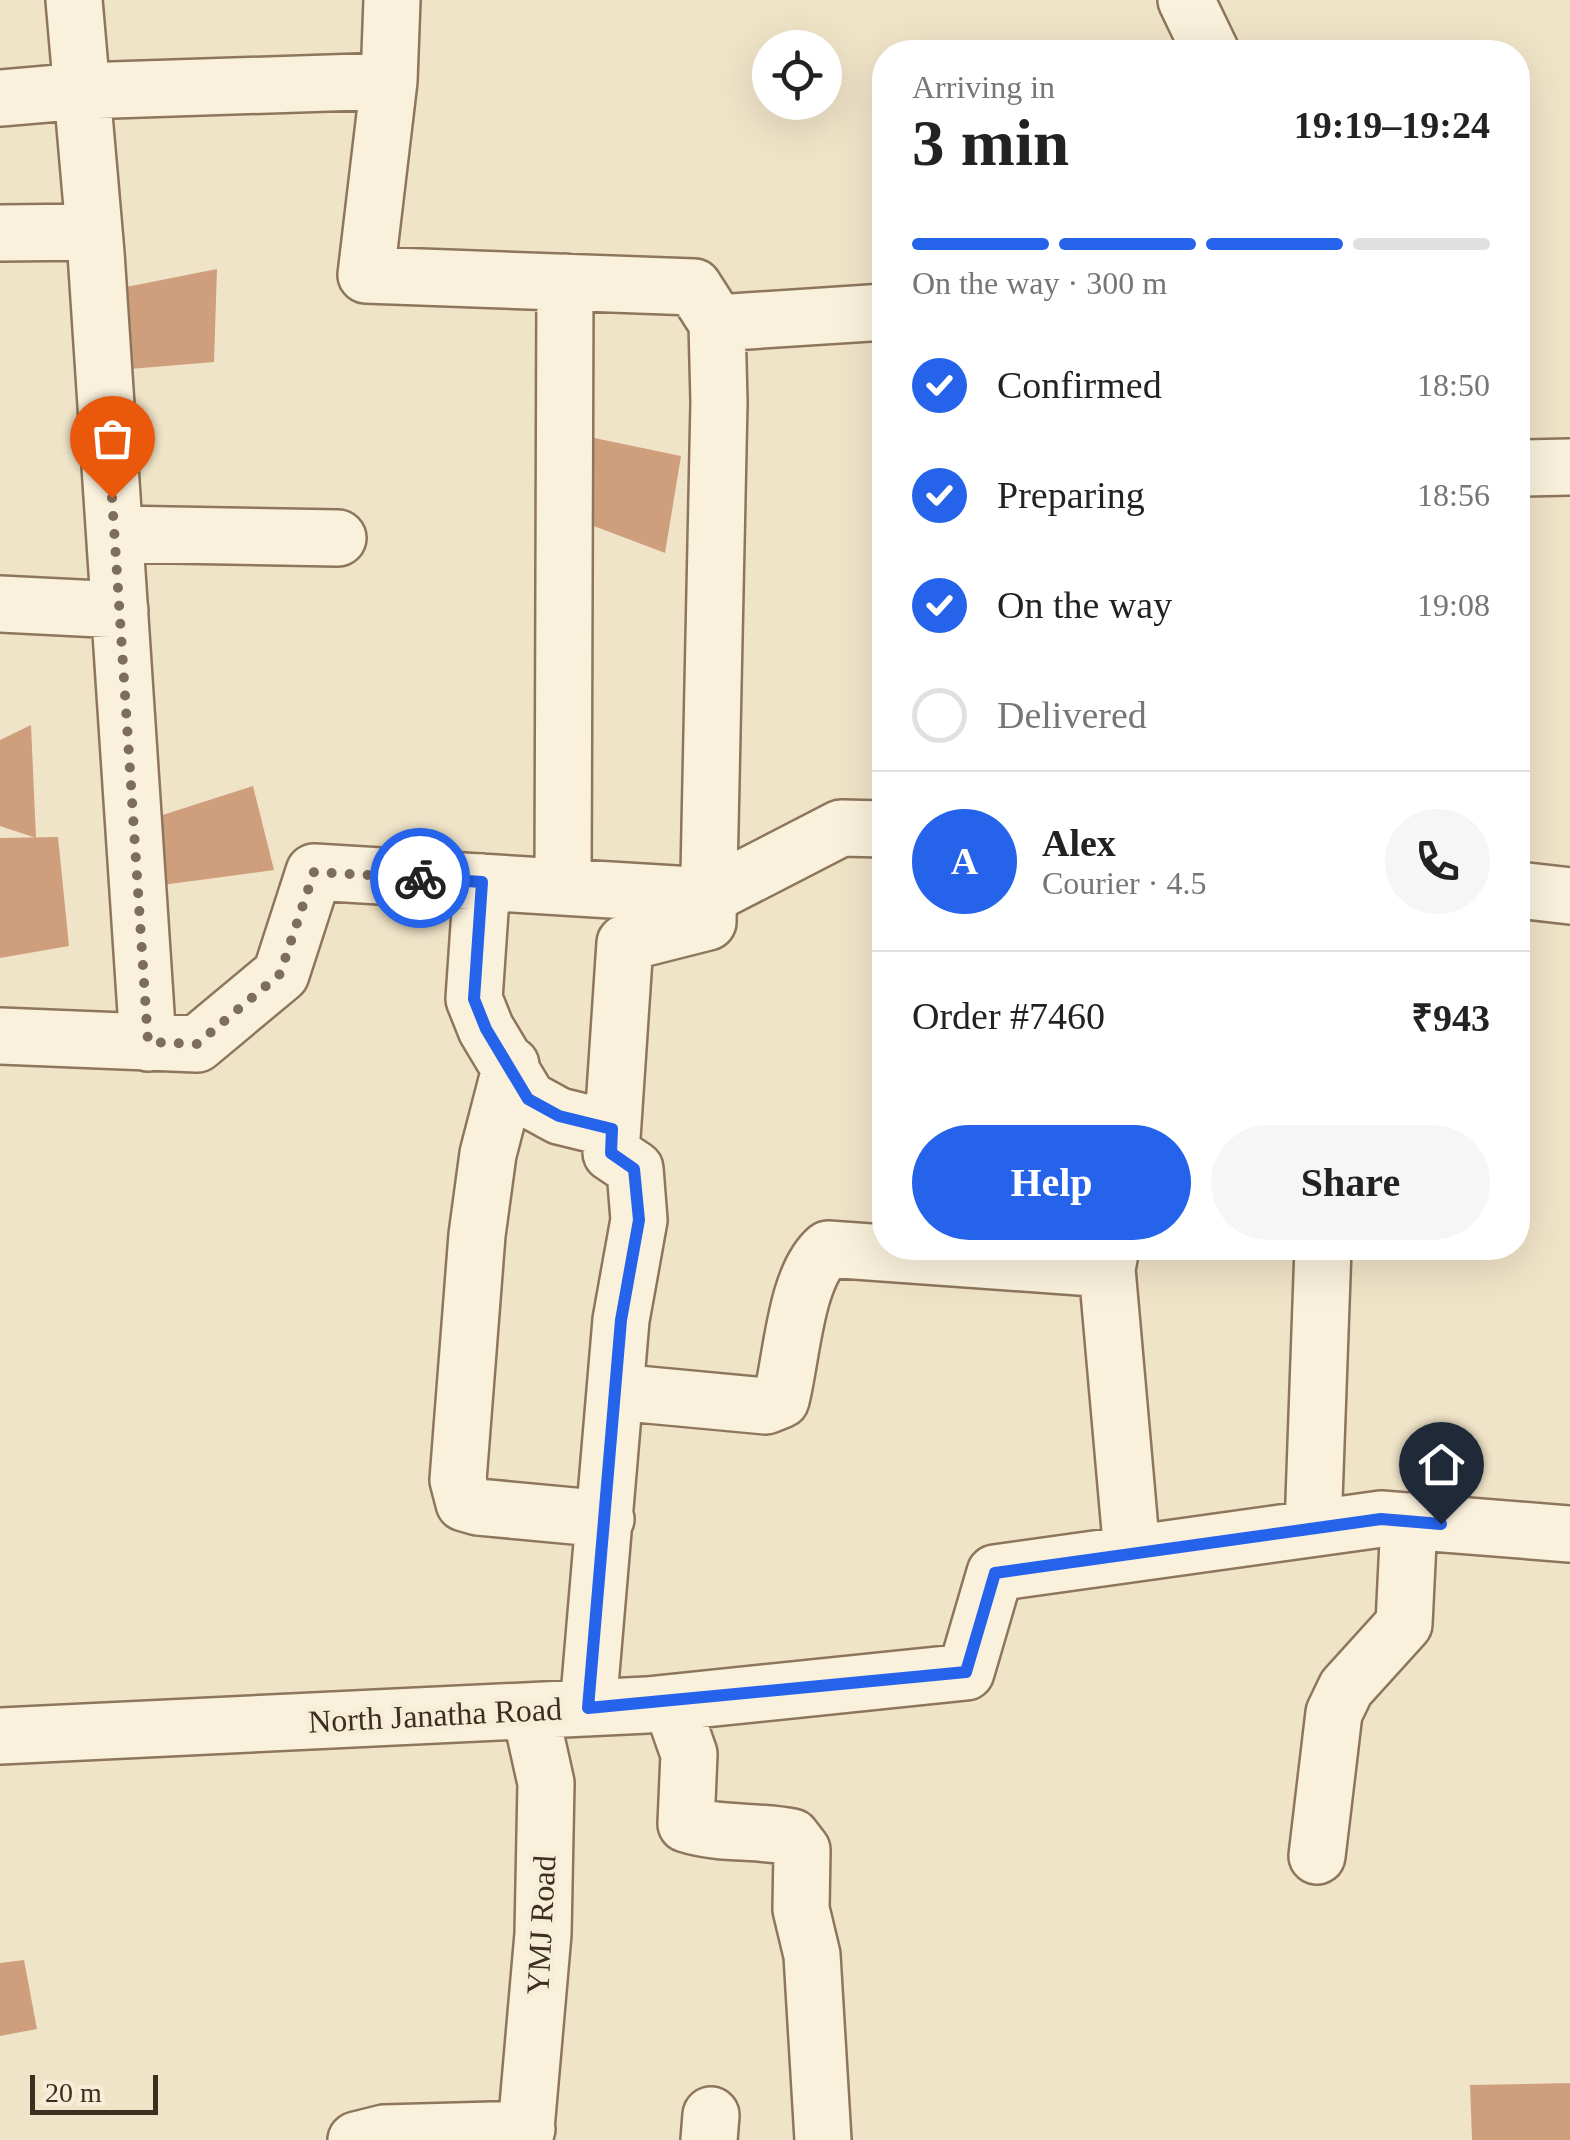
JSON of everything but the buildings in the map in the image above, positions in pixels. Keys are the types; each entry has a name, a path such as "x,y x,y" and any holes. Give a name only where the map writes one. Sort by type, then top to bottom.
{"street":[{"path":"74,0 94,232 148,1042"},
{"path":"392,0 389,81 366,275 694,287 717,322 719,402 708,922 625,943 611,1153 634,1169 639,1220 621,1320 588,1708"},
{"path":"1186,0 1205,40"},
{"path":"0,98 82,91 389,81"},
{"path":"0,234 94,232"},
{"path":"563,887 565,282"},
{"path":"717,322 872,313"},
{"path":"1530,468 1570,467"},
{"path":"115,534 338,538"},
{"path":"0,604 120,610"},
{"path":"0,1036 197,1044 280,974 314,872 709,896 841,828 872,829"},
{"path":"482,882 474,999 486,1029 528,1099 559,1116 612,1129"},
{"path":"1530,891 1570,896"},
{"path":"511,1065 488,1154 477,1235 458,1480 464,1503 478,1507 606,1518"},
{"path":"616,1392 766,1406 781,1400 804,1290 815,1260 828,1249 872,1249"},
{"path":"1109,1260 1132,1553"},
{"path":"1313,1528 1323,1260"},
{"name":"North Janatha Road","path":"0,1736 671,1703 966,1672 995,1573 1381,1519 1570,1534"},
{"path":"1317,1856 1334,1713 1346,1688 1404,1624 1408,1521"},
{"path":"671,1703 689,1754 686,1824 706,1830 765,1832 792,1838 802,1850 801,1909 812,1955 823,2140"},
{"name":"YMJ Road","path":"526,2135 543,1934 546,1783 530,1711"},
{"path":"356,2140 384,2134 526,2135"}],"way so far":[{"path":"112,498 148,1042 197,1044 280,974 314,872 420,878"}],"route":[{"path":"420,878 482,882 474,999 486,1029 528,1099 559,1116 612,1129 611,1153 634,1169 639,1220 621,1320 588,1708 966,1672 995,1573 1381,1519 1441,1524"}]}
